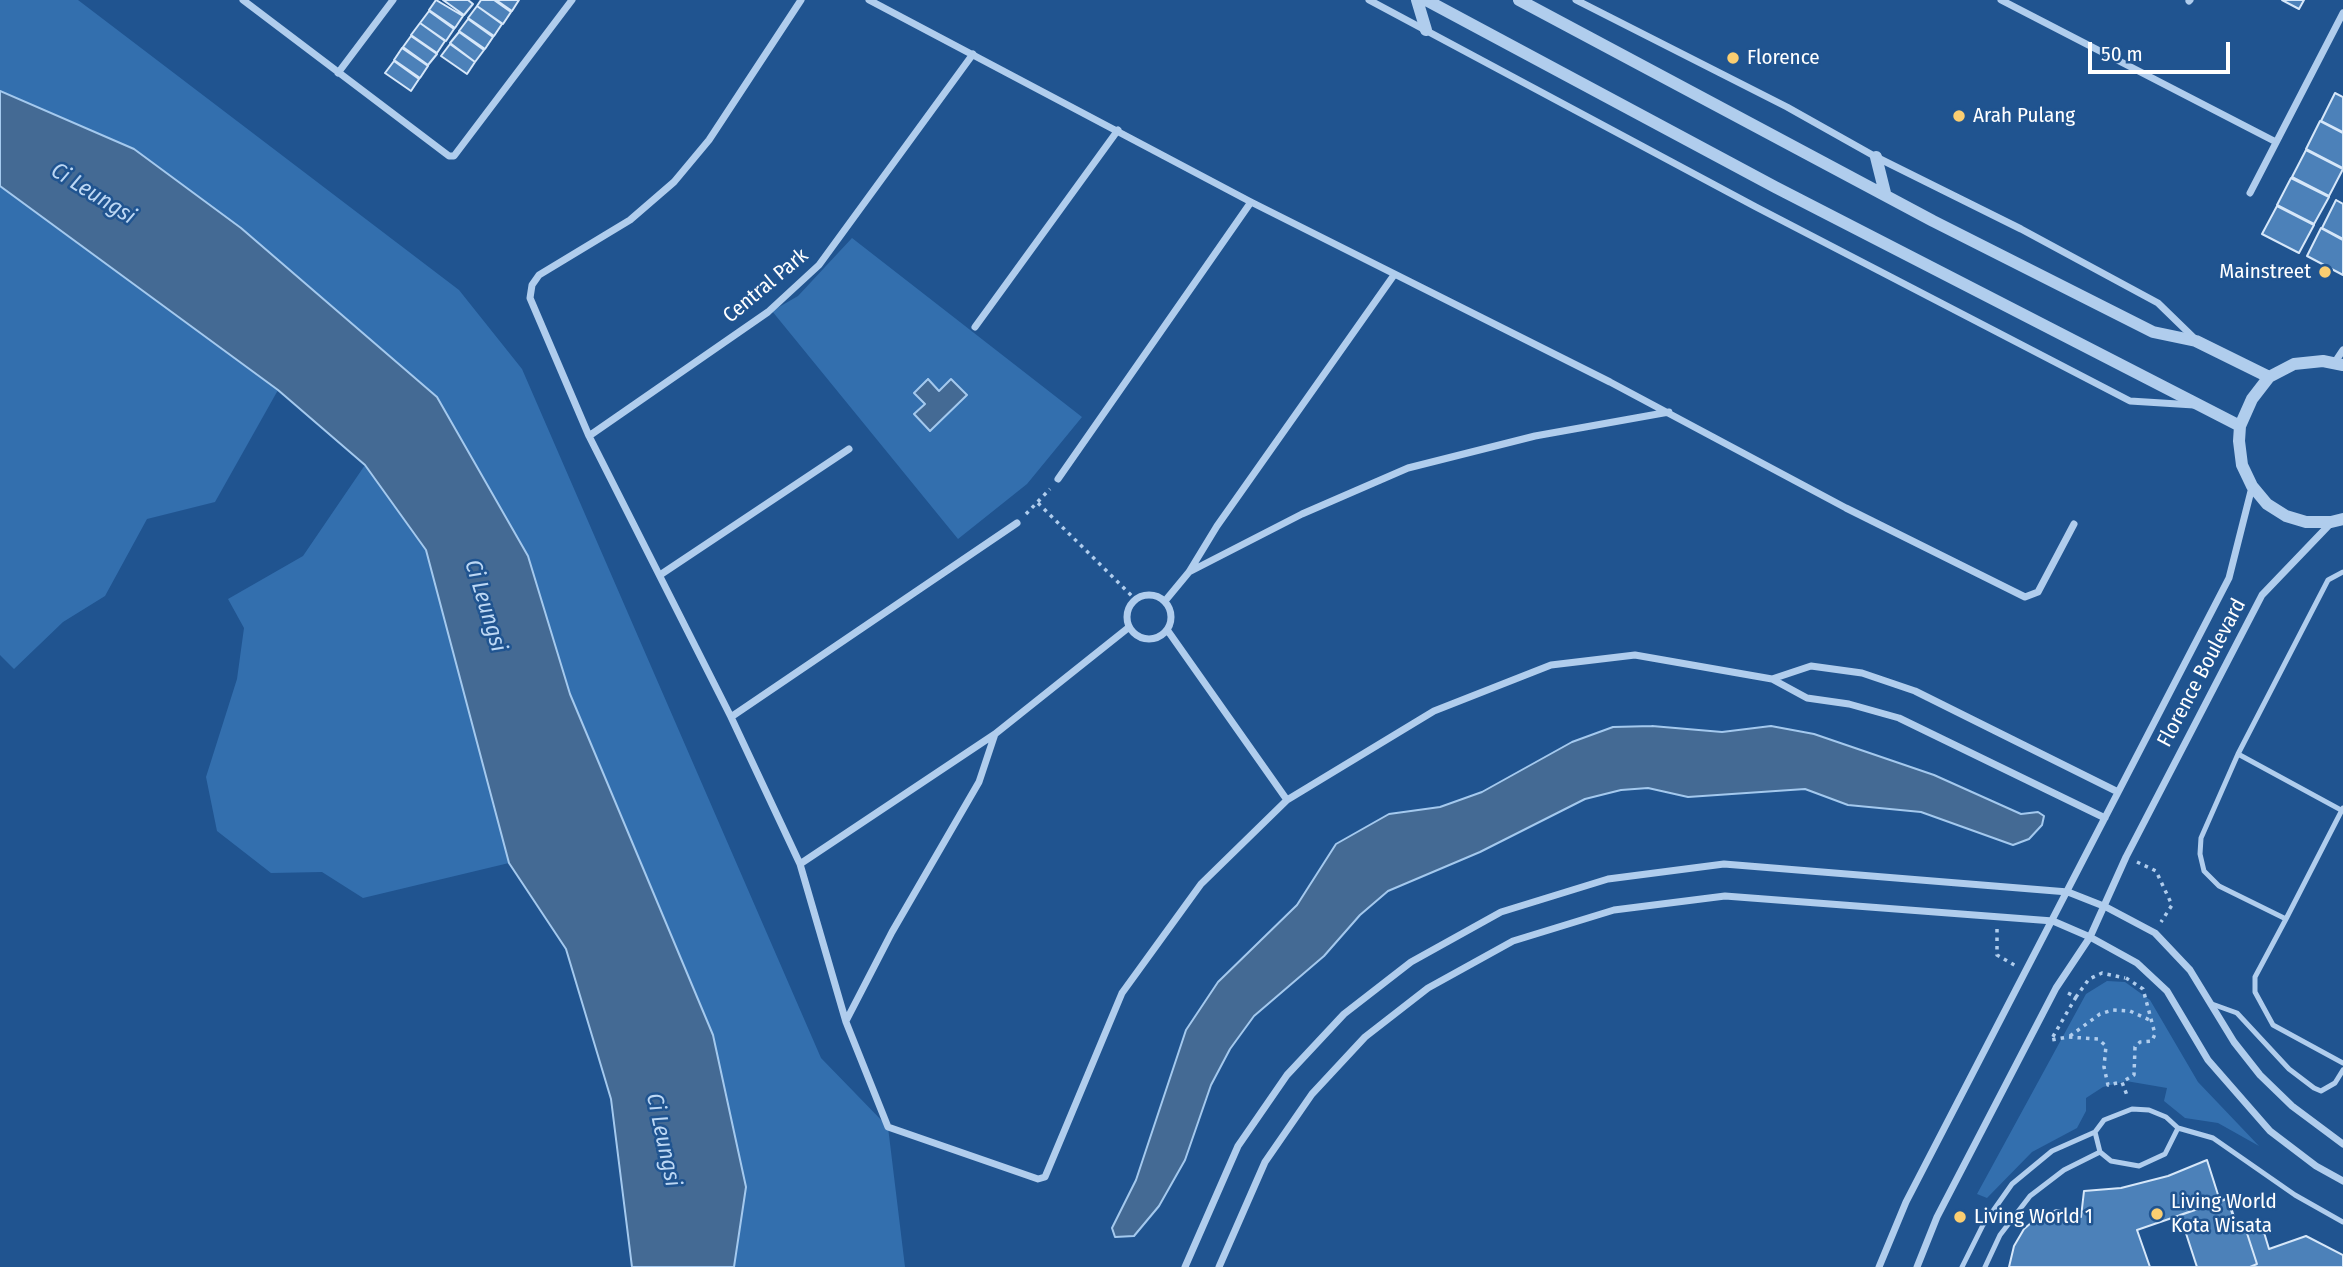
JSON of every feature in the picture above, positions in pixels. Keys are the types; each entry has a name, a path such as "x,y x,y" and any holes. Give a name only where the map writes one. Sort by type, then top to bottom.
{"street":[{"path":"243,0 449,156 454,156 572,0"},
{"path":"338,73 393,0"},
{"path":"801,0 709,140 674,182 630,220 539,275 532,285 530,298 590,436 731,717 800,864 846,1022 888,1127 1038,1179 1045,1177 1122,993 1202,884 1287,800 1434,711 1551,665 1635,655 1772,679 1807,698 1849,704 1899,718 2105,818"},
{"path":"869,0 1251,202 1669,412 1846,508 2025,597 2038,592 2074,524"},
{"path":"1368,0 2130,401 2198,406"},
{"path":"1417,0 1426,30"},
{"path":"1426,0 1775,187 2240,426"},
{"path":"1519,0 1885,193 1945,228 2152,332 2196,341 2269,377"},
{"path":"1576,0 1787,107 1875,157 2021,229 2158,303 2196,341"},
{"path":"2001,0 2276,142"},
{"path":"2250,192 2343,13"},
{"name":"Central Park","path":"590,436 768,312 819,265 973,54"},
{"path":"975,327 1118,130"},
{"path":"1875,157 1885,193"},
{"path":"1058,479 1251,202"},
{"path":"1165,601 1189,572 1217,526 1394,275"},
{"path":"2337,521 2306,522 2286,516 2267,504 2252,486 2242,465 2240,426 2252,399 2269,377 2294,364 2339,363 2343,350"},
{"path":"1189,572 1302,514 1408,468 1535,436 1669,412"},
{"path":"660,575 849,449"},
{"name":"Florence Boulevard","path":"1879,1267 1906,1202 2229,578 2252,486"},
{"name":"Florence Boulevard","path":"1917,1267 1937,1217 2056,988 2090,937 2106,907 2126,856 2262,595 2337,521"},
{"path":"731,717 1017,523"},
{"path":"1150,594 1165,601 1172,615 1168,631 1155,640 1139,639 1128,628 1126,612 1135,598 1150,594"},
{"path":"800,864 995,734 1128,628"},
{"path":"1168,631 1287,800"},
{"path":"1772,679 1811,666 1861,673 1915,691 2118,792"},
{"path":"846,1022 892,932 979,782 995,734"},
{"path":"1185,1267 1238,1146 1287,1075 1344,1014 1411,961 1501,912 1608,879 1724,864 2068,892 2106,907 2155,933 2190,970 2234,1042 2260,1075 2292,1106 2343,1144"},
{"path":"1219,1267 1265,1161 1312,1094 1365,1037 1428,988 1513,941 1614,910 1724,896 2053,921 2090,937 2137,963 2167,991 2208,1060 2261,1123 2315,1166 2343,1181"}],"lane":[{"path":"2286,919 2219,886 2204,871 2200,854 2201,838 2238,754 2328,580 2343,572"},
{"path":"2238,754 2343,810 2255,977 2255,992 2273,1025 2343,1063"},
{"path":"2212,1004 2237,1013 2289,1069 2314,1087 2322,1091 2335,1083 2343,1070"},
{"path":"2335,1083 2343,1087"},
{"path":"1962,1267 1983,1225 2012,1184 2052,1151 2095,1132 2104,1120 2132,1110 2149,1110 2166,1117 2178,1128 2213,1138 2295,1195 2343,1222"},
{"path":"2095,1132 2100,1152 2124,1166 2146,1164 2165,1153 2178,1128"},
{"path":"1985,1267 2000,1235 2030,1196 2064,1170 2100,1152"}],"path":[{"path":"1017,523 1058,479"},
{"path":"1038,503 1135,598"},
{"path":"2126,856 2156,872 2172,905 2155,933"},
{"path":"1998,917 1997,955 2025,971"},
{"path":"2126,978 2137,963"},
{"path":"2102,973 2126,978 2143,989 2155,1034 2152,1041 2140,1042 2135,1047 2134,1075 2122,1082 2108,1085 2104,1043 2098,1039 2068,1037 2051,1040 2076,997 2089,979 2102,973"},
{"path":"2056,988 2076,997"},
{"path":"2068,1037 2100,1014 2113,1010 2130,1011 2152,1021"},
{"path":"2122,1082 2132,1110"}],"shaded area":[{"path":"0,0 78,0 459,290 522,369 821,1058 888,1127 905,1267 734,1267 746,1187 570,694 528,556 437,397 241,228 134,149 0,91"},
{"path":"0,186 278,390 215,502 147,519 105,596 63,622 14,669 0,655"},
{"path":"852,238 1082,417 1027,484 958,539 772,311 798,296"},
{"path":"365,465 426,550 509,863 363,898 322,872 271,873 217,831 206,777 237,679 244,628 228,599 303,556"},
{"path":"2107,981 2125,982 2150,1000 2198,1082 2259,1146 2218,1123 2185,1118 2164,1101 2167,1088 2126,1081 2103,1087 2086,1098 2086,1111 2077,1128 2032,1152 1987,1198 1977,1194 2086,994"}],"water":[{"name":"Ci Leungsi","path":"0,91 134,149 241,228 437,397 528,556 570,694 713,1035 746,1187 734,1267 632,1267 611,1099 566,949 509,863 426,550 365,465 278,390 0,186"},
{"path":"928,379 939,391 951,379 967,395 930,431 914,414 925,404 914,393"},
{"path":"1652,726 1722,732 1771,726 1814,734 1934,775 2021,814 2038,812 2044,816 2042,825 2029,839 2013,845 1921,812 1848,805 1805,789 1688,797 1648,788 1621,790 1585,799 1480,852 1388,891 1360,915 1324,956 1254,1016 1230,1049 1211,1085 1185,1160 1159,1206 1134,1236 1115,1237 1112,1228 1136,1180 1186,1030 1218,982 1297,905 1336,844 1389,814 1440,807 1482,792 1572,742 1613,727"}],"building":[{"path":"436,0 463,16 455,28 429,10"},
{"path":"443,0 468,0 473,4 464,15"},
{"path":"481,0 494,0 511,12 503,24 477,6"},
{"path":"496,0 519,0 512,11"},
{"path":"2282,0 2304,0 2299,9"},
{"path":"477,6 502,24 494,36 468,18"},
{"path":"429,11 454,29 446,41 420,23"},
{"path":"468,19 493,37 485,49 459,31"},
{"path":"420,23 445,41 437,53 411,35"},
{"path":"459,32 484,50 475,62 450,43"},
{"path":"411,36 437,54 428,65 403,47"},
{"path":"450,44 475,62 467,74 441,56"},
{"path":"402,48 428,66 420,78 394,60"},
{"path":"394,61 419,79 411,91 385,73"},
{"path":"2335,93 2343,97 2343,132 2321,121"},
{"path":"2320,121 2343,133 2343,168 2306,149"},
{"path":"2306,150 2343,169 2329,196 2292,177"},
{"path":"2291,178 2329,197 2314,224 2277,205"},
{"path":"2336,200 2343,204 2343,239 2322,228"},
{"path":"2277,206 2314,225 2299,253 2262,234"},
{"path":"2321,228 2343,240 2343,275 2307,256"},
{"name":"Living World Kota Wisata","path":"2207,1160 2220,1201 2228,1198 2237,1226 2260,1219 2269,1249 2306,1236 2343,1255 2343,1267 2009,1267 2014,1246 2024,1229 2039,1216 2057,1210 2081,1217 2084,1191 2121,1188 2168,1176"},
{"path":"2227,1199 2237,1227 2244,1224 2257,1264 2250,1267 2150,1267 2137,1230"},
{"path":"2227,1199 2237,1227 2244,1224 2257,1264 2250,1267 2197,1267 2180,1215"}],"place":[{"name":"Florence","path":"1733,58"},
{"name":"Arah Pulang","path":"1959,116"},
{"name":"Mainstreet","path":"2325,272"},
{"name":"Living World Kota Wisata","path":"2157,1214"},
{"name":"Living World 1","path":"1960,1217"}]}
